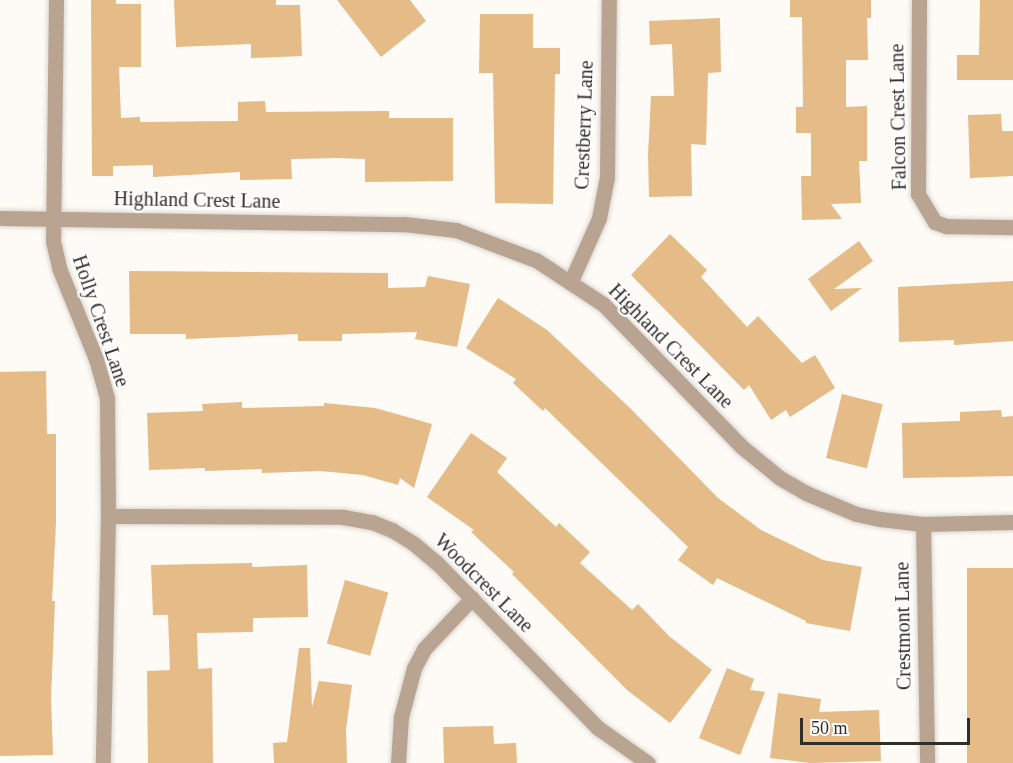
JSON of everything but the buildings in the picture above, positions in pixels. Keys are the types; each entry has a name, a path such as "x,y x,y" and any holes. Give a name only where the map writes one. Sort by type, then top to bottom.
{"street":[{"name":"Holly Crest Lane","path":"56,0 53,241 59,268 104,381 108,428 103,763"},
{"name":"Crestberry Lane","path":"571,282 599,218 607,177 609,0"},
{"name":"Falcon Crest Lane","path":"919,0 918,194 935,222 946,226 1013,227"},
{"name":"Highland Crest Lane","path":"0,218 404,224 456,230 536,260 603,304 742,447 780,478 806,494 856,514 923,524 1013,522"},
{"name":"Woodcrest Lane","path":"108,516 311,516 372,522 413,543 472,598 598,728 648,763"},
{"name":"Crestmont Lane","path":"923,524 927,763"},
{"path":"399,763 400,717 414,668 424,649 472,598"}]}
